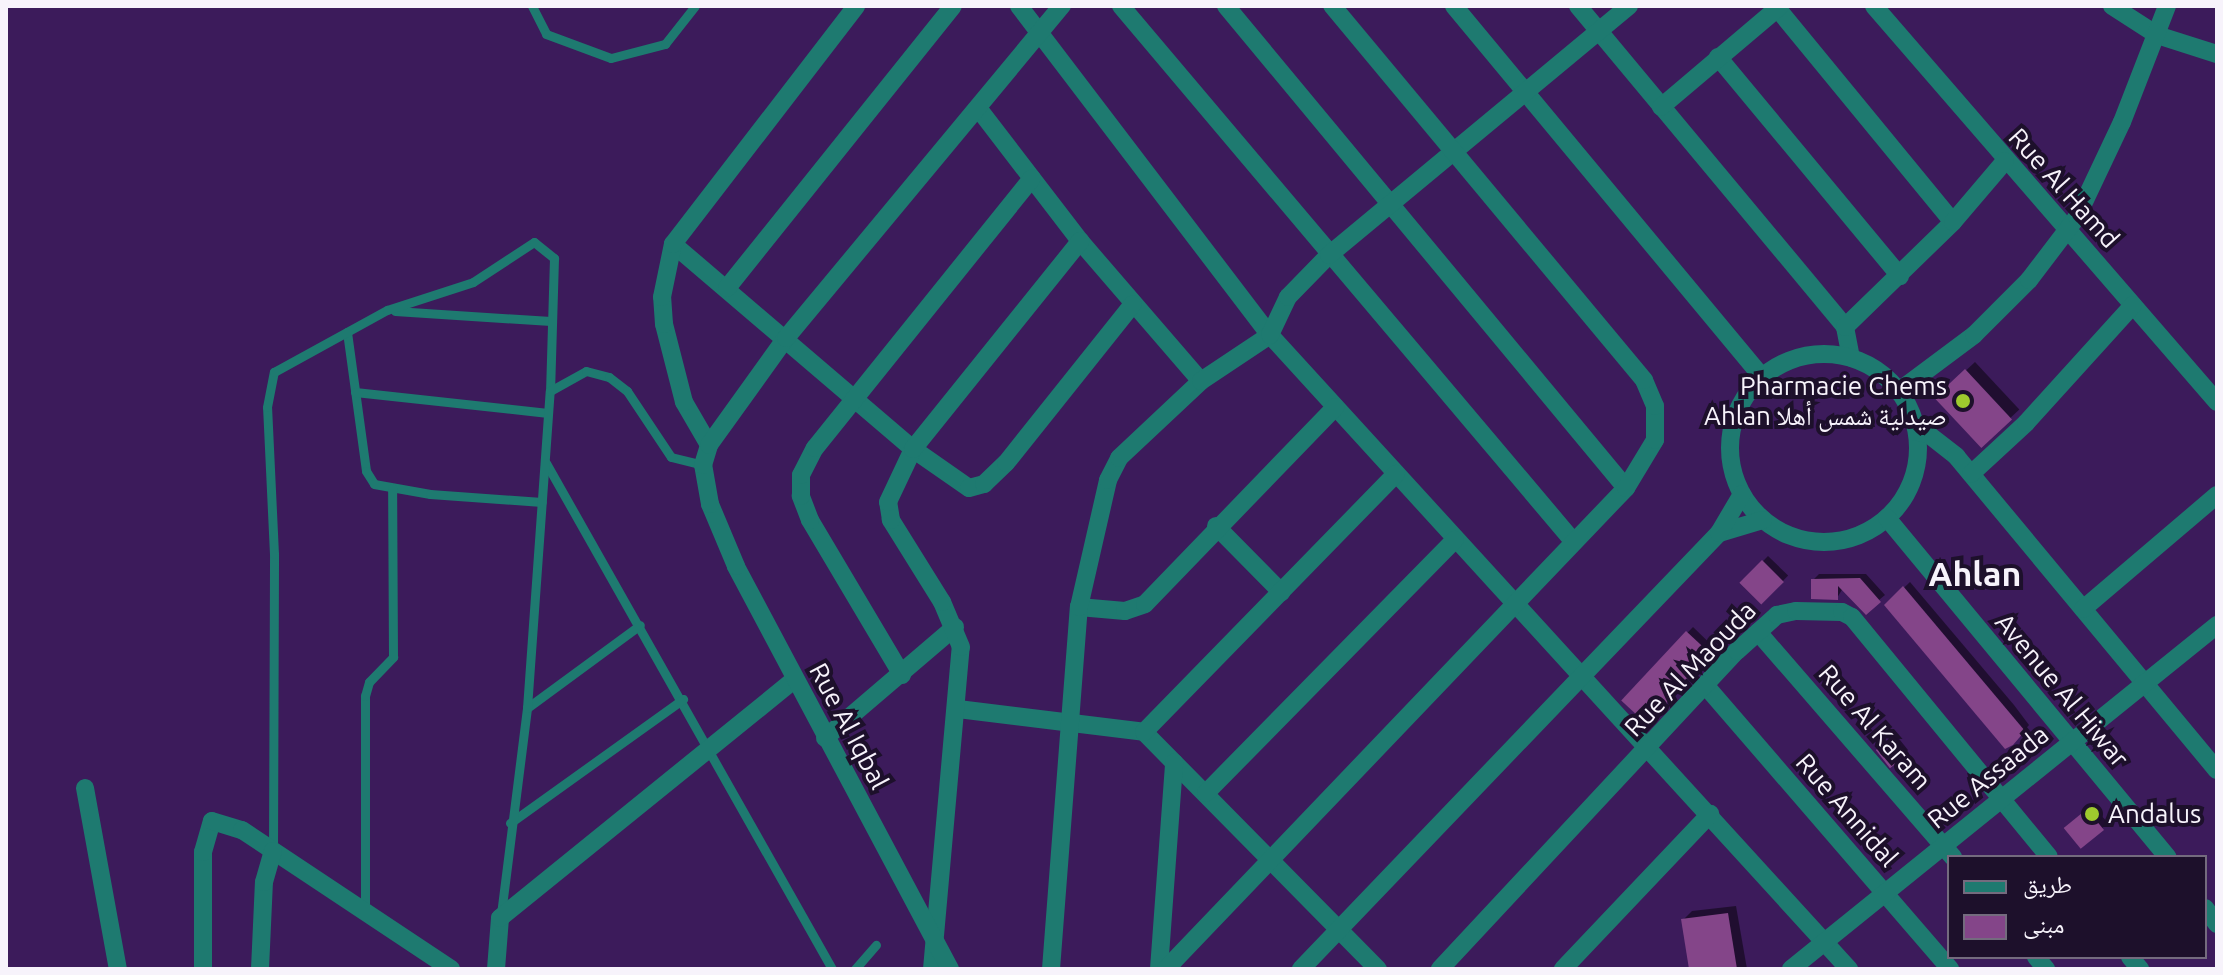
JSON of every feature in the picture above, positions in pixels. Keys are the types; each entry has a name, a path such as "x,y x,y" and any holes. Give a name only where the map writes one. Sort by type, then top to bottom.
{"street":[{"path":"709,445 684,402 664,324 662,297 673,244 856,6"},
{"path":"727,288 953,6"},
{"path":"1019,6 1270,335 1849,969"},
{"path":"703,465 709,445 786,338 978,108 1037,31 1062,6"},
{"path":"1121,6 1573,541"},
{"path":"1226,6 1626,488"},
{"path":"1166,969 1626,488 1655,440 1650,390 1456,151 1332,6"},
{"path":"1454,6 1762,377"},
{"path":"1578,6 1845,327 1851,357"},
{"path":"1051,969 1079,607 1108,480 1119,458 1201,381 1270,335 1288,297 1329,255 1629,6"},
{"name":"Rue Al Hamd","path":"1874,6 2005,161 2215,395"},
{"path":"2112,6 2157,35 2217,54"},
{"path":"1899,391 1933,370 2029,280 2066,226 2077,217 2105,159 2167,6"},
{"path":"1661,107 1778,7 1953,222"},
{"path":"1718,57 1900,276"},
{"path":"978,108 1080,241 1201,381"},
{"path":"1845,327 1953,222 2005,161"},
{"path":"902,675 848,591 801,496 805,463 1032,178"},
{"path":"932,969 937,944 936,908 958,709 961,647 955,627 891,520 891,488 913,449 1080,241"},
{"path":"673,244 958,486 984,484 1133,304"},
{"path":"1971,474 2026,423 2133,305"},
{"path":"1804,356 1851,357 1877,370 1899,391 1911,413 1917,432 1913,479 1887,518 1835,542 1797,538 1763,520 1742,494 1730,445 1734,419 1762,377 1804,356"},
{"path":"1911,413 1933,370"},
{"path":"1079,607 1125,611 1145,604 1216,526 1335,407"},
{"path":"1917,432 1940,442 1971,474 2143,681 2213,757"},
{"name":"Rue Al Iqbal","path":"703,465 710,504 794,680 950,969"},
{"path":"1144,732 1396,474"},
{"path":"1301,969 1719,533 1742,494"},
{"path":"2083,609 2217,495"},
{"name":"Avenue Al Hiwar","path":"1887,518 2165,855"},
{"path":"1719,533 1763,520"},
{"path":"1216,526 1281,592"},
{"path":"1206,793 1455,540"},
{"name":"Rue Al Maouda","path":"1440,969 1650,748 1705,685 1777,615 1796,611 1842,612 1852,617 2047,855"},
{"name":"Rue Assaada","path":"1791,969 1886,894 1949,851 2002,799 2143,681 2217,625"},
{"path":"825,738 955,627"},
{"name":"Rue Al Karam","path":"1758,632 1949,851"},
{"path":"496,969 500,918 794,680"},
{"name":"Rue Annidal","path":"1705,685 1950,969"},
{"path":"958,709 1144,732 1378,969"},
{"path":"1159,969 1174,763"},
{"path":"85,788 118,969"},
{"path":"1563,969 1710,814"},
{"path":"203,969 203,852 212,821 242,830 451,969"},
{"path":"260,969 264,882 273,851"}],"lane":[{"path":"532,6 546,34 611,58 665,44 695,6"},
{"path":"273,851 271,380 274,372 387,310 473,282 534,242 554,258 550,391 527,708 500,918"},
{"path":"387,310 551,321"},
{"path":"347,332 366,471 374,484 542,502"},
{"path":"550,391 586,371 609,377 627,391 671,457 703,465"},
{"path":"355,392 548,413"},
{"path":"546,463 711,747 832,969"},
{"path":"365,911 365,696 369,682 393,657 396,638 392,488"},
{"path":"527,708 640,625"},
{"path":"510,823 683,699"},
{"path":"855,969 876,945"}],"building":[{"path":"1965,369 2012,419 1981,448 1934,398"},
{"path":"1762,560 1784,582 1761,605 1739,583"},
{"path":"1860,578 1881,602 1866,615 1838,586 1838,600 1811,599 1811,579"},
{"path":"1903,586 2025,731 2013,745 2005,749 1884,605"},
{"path":"1686,631 1712,655 1647,724 1621,700"},
{"path":"1890,739 1904,757 1890,768 1876,750"},
{"path":"2087,809 2104,830 2081,849 2064,828"},
{"path":"1728,913 1737,969 1689,969 1681,919"}],"place":[{"name":"Pharmacie Chems Ahlan صيدلية شمس أهلا","path":"1963,401"},
{"name":"Andalus","path":"2092,814"}],"district":[{"name":"Ahlan","path":"1975,574"}]}
